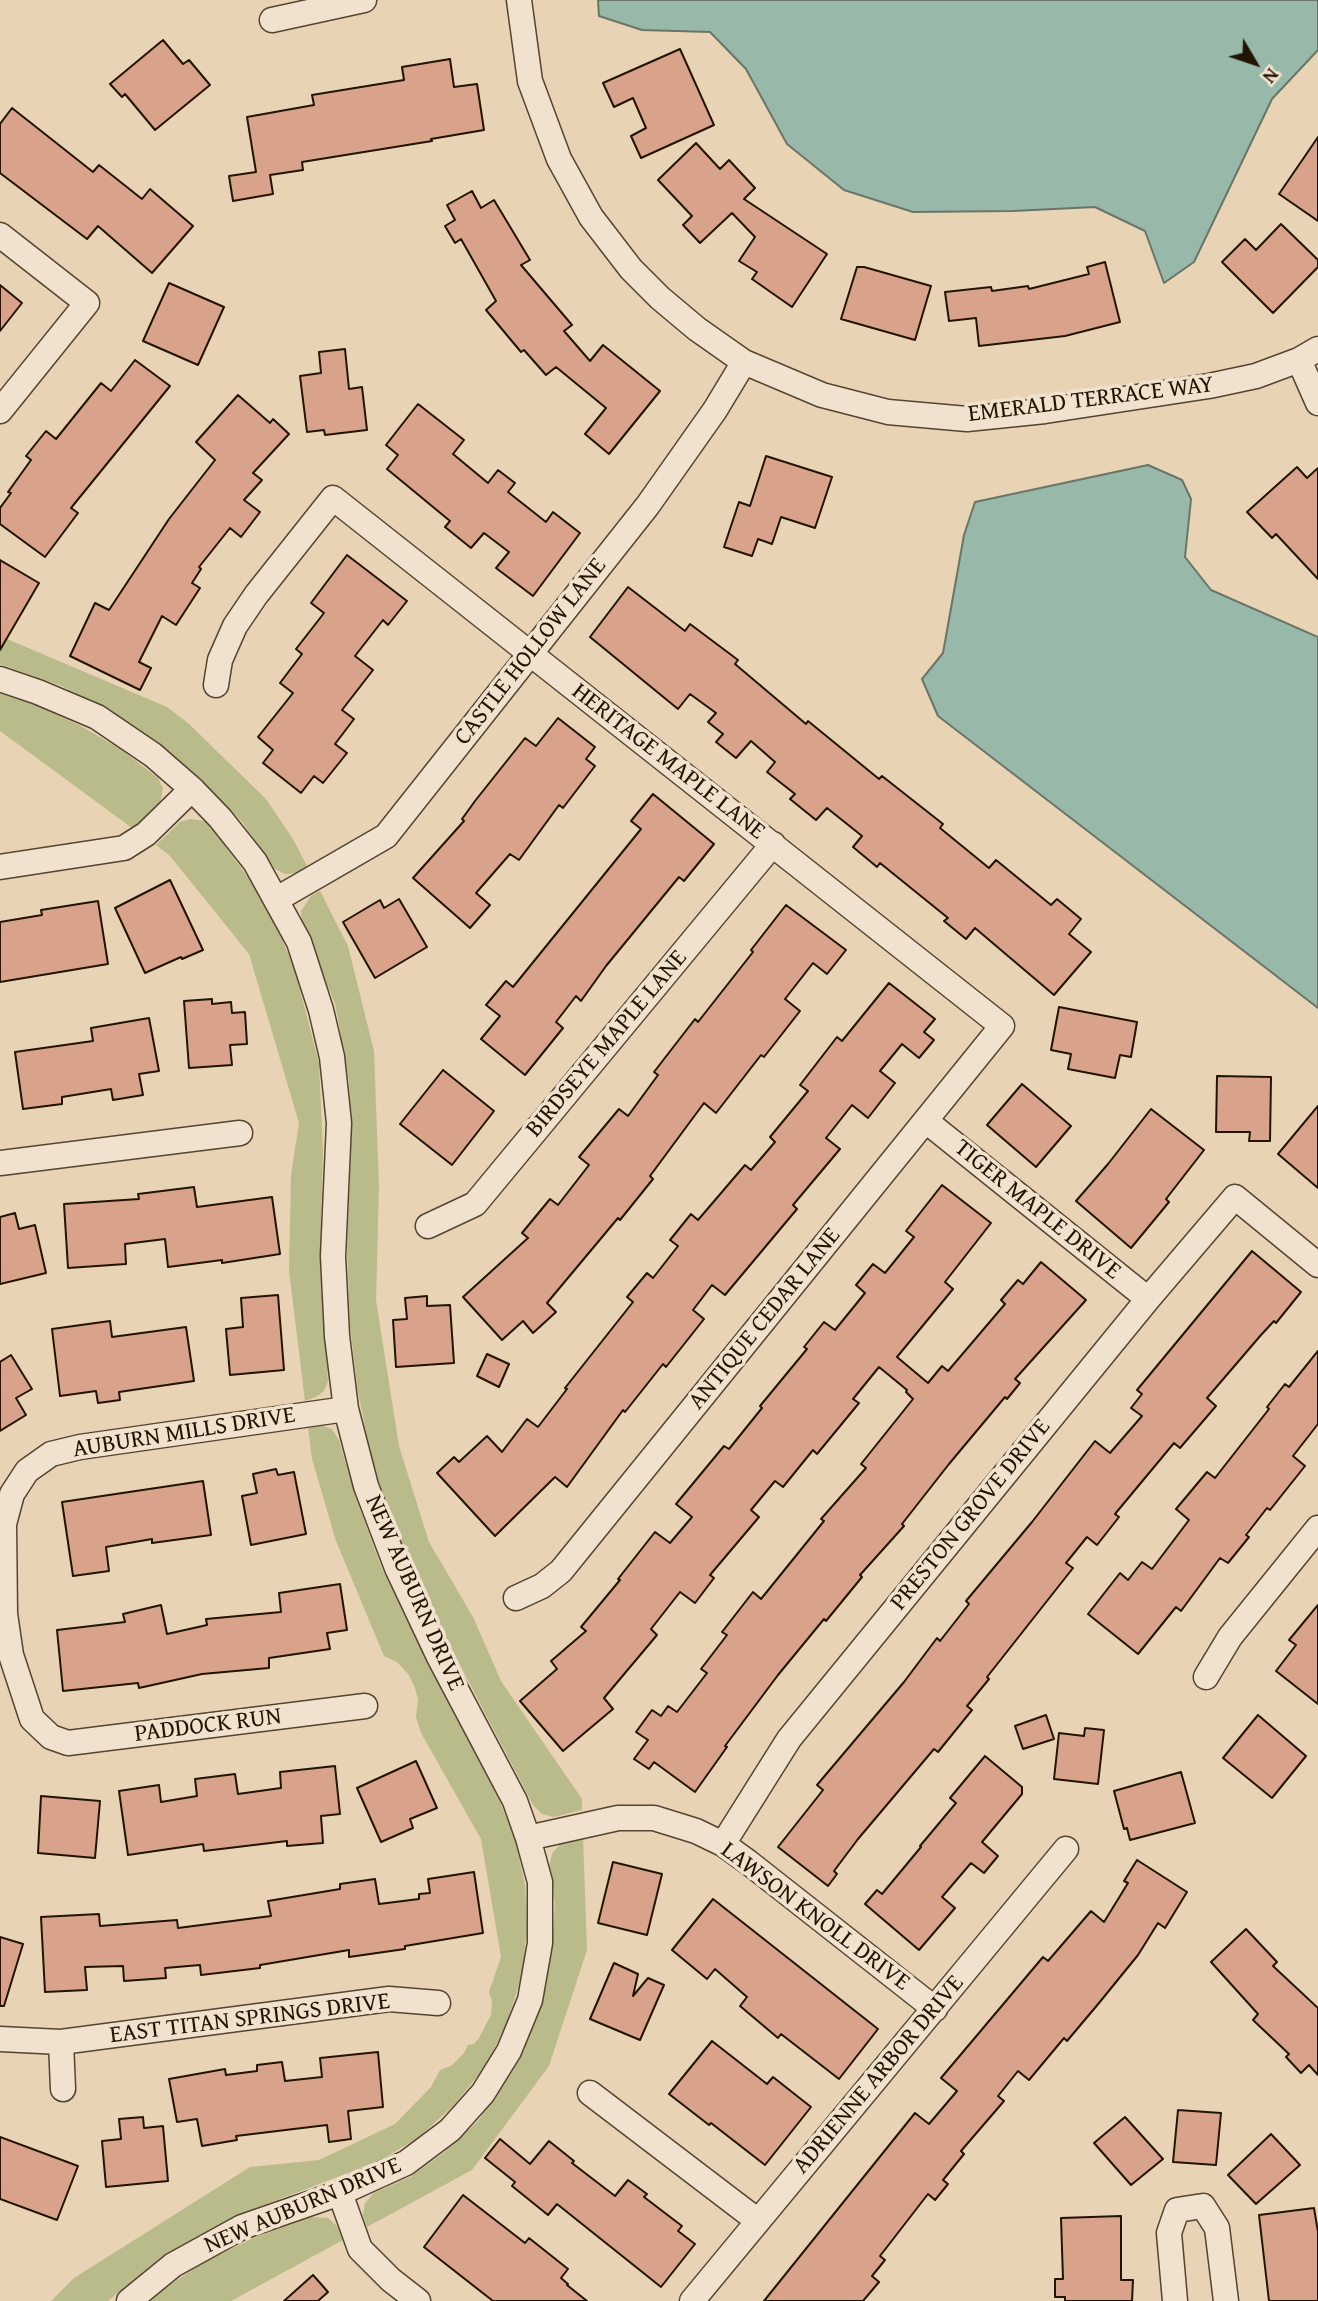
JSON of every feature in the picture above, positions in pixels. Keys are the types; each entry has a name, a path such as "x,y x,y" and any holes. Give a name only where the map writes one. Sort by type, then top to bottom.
{"street":[{"path":"272,20 365,0"},
{"name":"EMERALD TERRACE WAY","path":"519,0 530,81 559,159 591,217 631,269 660,298 744,362 822,396 888,412 967,419 1045,411 1209,386 1256,376 1308,355"},
{"path":"0,235 87,303 0,411"},
{"path":"1308,355 1318,403"},
{"name":"CASTLE HOLLOW LANE","path":"277,899 386,835 648,505 715,410 744,362"},
{"name":"HERITAGE MAPLE LANE","path":"216,685 220,660 235,626 256,595 333,498 1002,1026"},
{"name":"NEW AUBURN DRIVE","path":"0,679 97,717 153,755 192,789 256,862 299,942 321,1010 332,1056 339,1123 333,1256 337,1336 346,1409 366,1486 397,1568 439,1657 515,1801 540,1882 540,1943 530,2000 509,2051 483,2093 450,2130 406,2163 340,2193 242,2227 173,2265 129,2301"},
{"path":"0,867 124,848 146,834 192,789"},
{"name":"BIRDSEYE MAPLE LANE","path":"428,1226 475,1204 773,844"},
{"name":"ANTIQUE CEDAR LANE","path":"516,1598 542,1586 561,1571 1002,1026"},
{"name":"TIGER MAPLE DRIVE","path":"926,1121 1148,1299"},
{"path":"0,1163 240,1133"},
{"name":"PRESTON GROVE DRIVE","path":"723,1844 789,1739 1148,1299 1235,1197 1318,1265"},
{"name":"AUBURN MILLS DRIVE","path":"3,1614 4,1524 12,1494 27,1471 51,1454 80,1447 346,1409"},
{"path":"1206,1676 1230,1637 1318,1528"},
{"name":"PADDOCK RUN","path":"3,1614 11,1655 32,1719 51,1737 68,1743 365,1706"},
{"name":"LAWSON KNOLL DRIVE","path":"528,1838 618,1818 654,1818 696,1830 723,1844 934,2008"},
{"name":"ADRIENNE ARBOR DRIVE","path":"692,2301 1066,1849"},
{"name":"EAST TITAN SPRINGS DRIVE","path":"0,2039 61,2042 388,1999 438,2003"},
{"path":"61,2042 62,2089"},
{"path":"590,2093 758,2221"},
{"path":"340,2193 360,2249 391,2280 418,2301"},
{"path":"1175,2301 1169,2233 1177,2210 1203,2206 1217,2228 1226,2301"}],"green space":[{"path":"0,636 167,707 188,723 266,799 293,839 308,868 285,874 275,869 243,823 203,781 152,739 62,686 0,664"},
{"path":"0,693 36,705 119,748 158,778 163,788 161,799 154,811 132,828 0,731"},
{"path":"190,819 204,821 213,830 253,884 276,924 295,971 319,1063 323,1152 320,1265 328,1381 324,1391 305,1401 289,1271 291,1175 299,1123 249,954 170,856 156,845 180,822"},
{"path":"320,891 348,946 374,1051 379,1186 376,1300 399,1446 429,1542 473,1617 501,1681 582,1799 582,1810 554,1817 542,1814 533,1805 425,1598 393,1523 371,1458 358,1392 350,1326 347,1246 351,1151 349,1081 335,1003 302,928 301,911 311,896"},
{"path":"320,1425 332,1429 339,1440 356,1498 382,1569 497,1795 515,1838 525,1885 527,1930 522,1975 507,2022 486,2066 453,2106 418,2138 377,2162 256,2208 207,2232 161,2257 108,2301 51,2301 74,2278 250,2167 319,2160 395,2124 431,2087 440,2070 451,2066 468,2045 474,2044 491,2015 492,2001 489,1992 501,1957 481,1839 421,1733 416,1717 418,1699 415,1688 409,1675 397,1662 384,1656 336,1541 312,1459 308,1427"},
{"path":"583,1836 587,1950 549,2066 472,2170 367,2227 363,2215 365,2203 374,2193 410,2177 442,2154 477,2122 523,2053 542,2002 552,1948 555,1903 549,1867 552,1854 560,1844"},
{"path":"312,2217 328,2218 337,2226 343,2240 231,2301 147,2301 199,2265 253,2238"}],"shaded area":[{"path":"598,0 1318,0 1318,50 1272,99 1194,262 1164,283 1145,231 1095,207 913,212 844,190 787,144 746,69 710,32 642,30 599,16"},
{"path":"1148,465 1182,480 1191,499 1185,557 1211,590 1318,637 1318,1008 938,716 922,679 943,653 964,535 975,502"}],"building":[{"path":"163,40 183,64 189,60 210,85 155,130 125,94 122,97 110,84"},
{"path":"680,49 714,125 641,158 631,136 646,128 633,98 614,107 603,83"},
{"path":"450,59 454,87 477,84 484,130 302,162 303,170 270,175 273,194 233,201 229,176 256,172 247,117 314,105 312,95 404,80 402,67"},
{"path":"12,108 93,172 99,165 142,199 150,189 193,226 152,273 98,226 87,239 0,173 0,124"},
{"path":"1318,137 1318,221 1279,194"},
{"path":"696,143 720,169 729,160 755,188 744,199 827,254 792,307 752,279 757,272 739,261 755,237 732,213 700,243 683,225 692,216 658,180"},
{"path":"472,191 481,208 494,200 530,260 521,265 572,325 564,331 590,361 603,345 660,391 609,454 585,434 606,408 556,367 546,375 524,350 521,352 486,310 496,301 461,239 455,243 445,226 455,220 447,205"},
{"path":"1281,224 1318,260 1318,267 1273,313 1222,262 1245,239 1256,250"},
{"path":"1105,262 1120,322 1065,336 979,346 976,318 949,321 945,292 991,287 992,291 1028,286 1029,289 1089,274 1087,267"},
{"path":"857,267 931,286 915,340 841,319"},
{"path":"169,283 224,307 198,365 143,341"},
{"path":"0,285 22,303 0,331"},
{"path":"345,349 349,389 362,387 367,430 325,435 324,430 307,432 300,376 321,373 319,352"},
{"path":"135,360 170,386 71,508 78,513 45,557 0,524 0,508 31,460 26,456 46,431 56,439 101,383 111,391"},
{"path":"238,395 270,423 273,419 289,434 253,473 262,480 244,500 260,512 241,537 230,528 199,567 201,569 192,583 200,588 176,625 162,616 139,662 151,668 140,690 70,656 95,603 109,610 169,519 215,460 196,442"},
{"path":"418,404 464,440 453,454 488,483 498,470 515,483 508,492 546,522 553,512 580,533 533,596 496,568 509,552 484,533 471,548 445,527 450,521 387,469 398,455 386,445"},
{"path":"766,456 832,477 815,528 781,517 772,544 758,539 752,556 724,547 739,502 750,506"},
{"path":"1297,467 1307,478 1318,468 1318,579 1276,534 1272,538 1247,512"},
{"path":"347,555 407,601 388,625 383,620 355,656 373,670 342,710 354,719 335,744 347,753 323,783 314,776 301,793 263,763 273,750 258,737 293,693 280,683 302,654 296,649 324,613 311,603"},
{"path":"0,560 39,583 0,650"},
{"path":"628,587 685,631 690,624 738,660 735,664 806,724 808,721 879,779 882,776 943,824 940,828 989,868 996,860 1051,905 1057,899 1081,919 1069,934 1091,952 1054,995 975,928 966,939 944,921 948,918 880,863 877,867 853,847 862,836 827,808 816,820 790,799 795,794 767,772 775,762 751,741 736,758 716,742 723,734 708,722 716,713 690,694 678,709 590,637"},
{"path":"558,718 595,747 586,759 595,766 563,808 559,805 519,860 510,854 476,893 490,905 470,928 413,878 464,821 462,819 475,801 525,738 536,746"},
{"path":"653,794 714,844 684,881 679,877 581,1001 576,996 556,1022 563,1028 525,1075 481,1039 500,1016 486,1005 506,981 513,987 641,829 631,821"},
{"path":"170,880 203,950 145,973 115,908"},
{"path":"399,899 427,947 375,978 343,922 380,900 384,908"},
{"path":"98,901 108,964 0,982 0,922 42,915 41,910"},
{"path":"786,905 846,950 827,974 813,963 785,999 800,1011 764,1057 761,1055 716,1113 704,1103 650,1176 653,1179 547,1303 556,1312 533,1333 523,1321 502,1340 463,1297 528,1238 522,1233 550,1199 558,1205 589,1165 579,1157 619,1109 628,1116 658,1075 654,1072 695,1019 698,1022"},
{"path":"889,983 935,1019 924,1032 934,1040 919,1058 902,1044 880,1071 895,1083 868,1118 852,1105 826,1138 840,1149 793,1205 797,1209 725,1295 712,1285 693,1310 704,1319 666,1367 663,1364 625,1412 623,1410 567,1487 555,1477 495,1536 437,1473 454,1457 459,1462 487,1436 502,1452 527,1419 538,1427 567,1389 565,1388 633,1302 627,1297 647,1273 653,1278 678,1246 670,1240 691,1214 698,1220 745,1165 751,1170 775,1142 770,1137 808,1091 800,1085 837,1037 842,1041"},
{"path":"212,999 212,1004 231,1002 232,1013 245,1012 247,1044 230,1045 232,1065 189,1068 184,1001"},
{"path":"1059,1007 1137,1022 1131,1057 1120,1055 1115,1078 1068,1069 1071,1054 1051,1050"},
{"path":"149,1018 159,1071 139,1074 143,1095 113,1100 111,1089 62,1097 62,1104 23,1109 15,1052 93,1041 91,1028"},
{"path":"443,1070 494,1111 452,1165 400,1124"},
{"path":"1217,1076 1271,1077 1270,1141 1249,1141 1250,1132 1216,1132"},
{"path":"1022,1084 1071,1126 1036,1167 987,1125"},
{"path":"1318,1106 1318,1188 1278,1154"},
{"path":"1151,1109 1204,1150 1166,1199 1169,1202 1131,1248 1076,1201"},
{"path":"942,1185 991,1223 945,1282 953,1289 897,1357 928,1383 942,1366 948,1371 1005,1304 1001,1300 1018,1280 1023,1284 1041,1262 1086,1300 1015,1379 1020,1383 949,1464 902,1524 904,1526 778,1675 725,1746 727,1747 695,1792 654,1762 649,1769 634,1759 648,1740 636,1732 652,1710 661,1716 668,1706 677,1712 707,1673 701,1669 727,1635 722,1632 753,1592 761,1599 824,1521 821,1519 866,1468 861,1464 913,1399 907,1390 879,1367 853,1399 859,1403 817,1454 813,1450 783,1487 775,1481 751,1510 759,1517 710,1575 714,1578 695,1603 680,1592 651,1629 657,1635 604,1698 613,1709 563,1751 520,1701 557,1669 551,1661 586,1631 581,1627 655,1532 670,1543 692,1517 676,1504 724,1446 729,1449 807,1349 804,1347 824,1322 835,1330 865,1293 856,1285 873,1264 885,1273 914,1237 906,1231"},
{"path":"194,1187 197,1207 272,1197 280,1254 222,1263 222,1260 168,1267 165,1239 125,1244 126,1264 68,1268 64,1204 139,1199 138,1194"},
{"path":"15,1213 19,1229 35,1225 46,1273 0,1284 0,1217"},
{"path":"1252,1251 1301,1292 1207,1398 1216,1406 1180,1448 1174,1443 1115,1514 1119,1517 1097,1545 1087,1537 1066,1563 1073,1568 987,1677 989,1679 967,1706 972,1710 938,1752 934,1749 858,1839 834,1871 837,1874 828,1886 778,1847 823,1790 817,1785 904,1682 937,1638 940,1641 969,1604 966,1601 1095,1441 1110,1453 1142,1416 1131,1408 1142,1394 1137,1390"},
{"path":"278,1295 284,1370 230,1375 226,1329 243,1327 241,1298"},
{"path":"427,1296 427,1306 450,1305 454,1363 396,1367 393,1320 407,1319 405,1298"},
{"path":"110,1321 112,1337 186,1327 194,1381 119,1392 120,1400 98,1403 96,1391 60,1396 52,1329"},
{"path":"1318,1351 1318,1424 1293,1456 1305,1466 1270,1510 1267,1508 1228,1563 1220,1558 1181,1611 1176,1607 1138,1654 1088,1614 1120,1573 1128,1580 1142,1562 1152,1569 1189,1520 1176,1509 1207,1472 1215,1478 1285,1384 1289,1387"},
{"path":"487,1354 509,1364 499,1387 477,1376"},
{"path":"11,1355 32,1389 16,1398 26,1415 0,1431 0,1362"},
{"path":"276,1469 278,1475 294,1472 306,1534 251,1545 242,1496 257,1493 253,1474"},
{"path":"203,1481 211,1535 152,1543 152,1539 106,1547 109,1571 73,1576 62,1502"},
{"path":"340,1584 347,1630 327,1633 330,1649 269,1658 269,1668 202,1674 139,1688 138,1683 63,1691 57,1630 125,1622 123,1614 161,1605 167,1634 207,1625 206,1619 281,1612 279,1593"},
{"path":"1318,1605 1318,1704 1276,1671 1296,1645 1289,1640"},
{"path":"1046,1715 1054,1739 1023,1749 1015,1726"},
{"path":"1258,1715 1306,1756 1272,1798 1223,1758"},
{"path":"1085,1728 1104,1730 1098,1784 1054,1779 1059,1733 1084,1736"},
{"path":"985,1756 1022,1787 1022,1794 982,1842 998,1856 984,1873 971,1863 942,1897 955,1908 919,1950 865,1904 877,1890 882,1894 921,1847 956,1803 950,1798"},
{"path":"416,1761 437,1808 410,1819 413,1828 381,1842 357,1788"},
{"path":"335,1766 340,1814 321,1816 323,1843 287,1846 287,1841 204,1851 203,1844 128,1855 119,1791 159,1785 161,1802 197,1796 195,1779 235,1774 238,1794 281,1788 280,1772"},
{"path":"1181,1772 1195,1823 1130,1840 1127,1828 1124,1829 1114,1791"},
{"path":"41,1796 100,1801 95,1858 38,1853"},
{"path":"1137,1860 1187,1892 1165,1928 1158,1923 1138,1955 1099,2003 1067,2041 1064,2038 1029,2080 1018,2071 998,2096 1004,2101 961,2151 964,2154 943,2180 948,2184 935,2200 928,2194 880,2256 885,2260 872,2276 879,2282 863,2301 764,2301 915,2113 929,2124 957,2091 941,2078 1043,1957 1048,1961 1091,1911 1104,1922 1128,1883 1124,1881"},
{"path":"613,1862 662,1874 647,1935 598,1923"},
{"path":"474,1872 483,1933 405,1946 405,1949 349,1957 349,1950 260,1965 260,1968 201,1975 200,1965 165,1968 166,1978 124,1981 123,1966 85,1967 87,1990 45,1992 41,1917 99,1914 100,1926 177,1920 178,1928 271,1916 268,1901 340,1889 340,1884 375,1879 379,1904 419,1899 419,1894 430,1893 428,1879"},
{"path":"713,1899 878,2029 839,2079 781,2034 778,2038 740,2006 747,1997 715,1969 707,1979 672,1950"},
{"path":"1246,1929 1277,1962 1273,1966 1318,2008 1318,2075 1309,2065 1301,2073 1286,2057 1289,2054 1253,2020 1258,2014 1211,1962"},
{"path":"0,1937 23,1944 4,2006 0,2006"},
{"path":"614,1963 638,1974 633,1996 648,1978 664,1985 640,2040 590,2019"},
{"path":"712,2041 767,2084 773,2077 811,2107 765,2165 669,2094"},
{"path":"378,2052 383,2107 348,2111 351,2139 329,2142 327,2125 236,2136 237,2140 202,2146 197,2119 177,2122 169,2079 225,2069 226,2075 257,2071 257,2065 282,2062 285,2081 322,2077 320,2058"},
{"path":"1178,2110 1221,2113 1216,2165 1173,2162"},
{"path":"143,2117 144,2128 163,2126 168,2181 106,2187 102,2141 121,2139 119,2119"},
{"path":"1125,2117 1163,2159 1131,2185 1094,2143"},
{"path":"1271,2134 1300,2165 1256,2204 1228,2175"},
{"path":"0,2137 78,2166 57,2220 0,2199"},
{"path":"500,2139 530,2164 549,2141 574,2161 572,2163 615,2196 628,2180 647,2194 644,2197 682,2226 678,2231 695,2244 661,2287 557,2204 548,2215 512,2186 515,2182 485,2158"},
{"path":"463,2195 525,2243 529,2238 568,2269 561,2278 587,2301 493,2301 424,2247"},
{"path":"1314,2208 1318,2232 1318,2301 1269,2301 1259,2215"},
{"path":"1121,2216 1121,2280 1133,2280 1132,2301 1065,2301 1065,2297 1055,2297 1055,2279 1063,2279 1061,2218"},
{"path":"313,2275 328,2292 318,2301 284,2301"}]}
